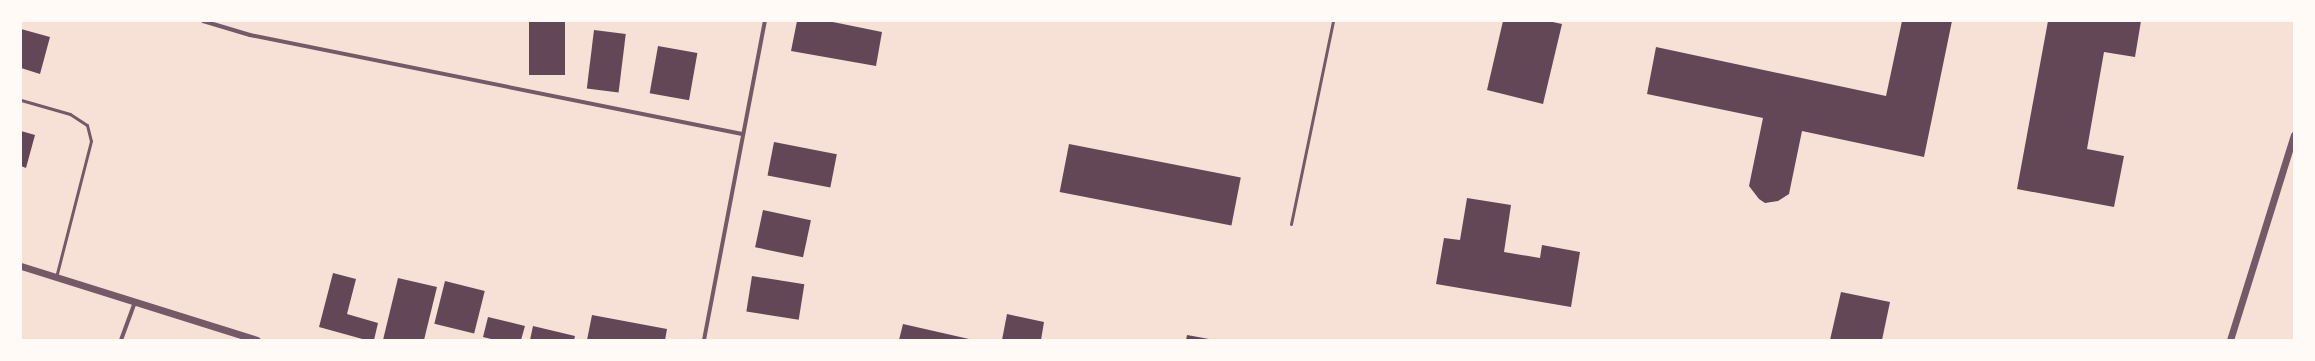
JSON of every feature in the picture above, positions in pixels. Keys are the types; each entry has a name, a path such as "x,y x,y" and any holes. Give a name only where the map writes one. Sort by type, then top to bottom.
{"street":[{"path":"203,21 250,35 742,134"},
{"path":"704,340 742,134 765,21"},
{"path":"2230,340 2294,135"},
{"path":"21,266 257,340"},
{"path":"121,340 135,302"}],"lane":[{"path":"1291,224 1333,21"},
{"path":"21,100 70,114 87,125 91,141 56,277"}],"building":[{"path":"529,21 565,21 565,75 529,75"},
{"path":"797,21 828,21 882,32 876,66 791,51"},
{"path":"1503,21 1548,21 1562,24 1543,104 1487,90"},
{"path":"1902,21 1952,21 1924,157 1802,131 1789,194 1778,201 1765,203 1759,199 1749,186 1763,118 1647,94 1656,47 1886,96"},
{"path":"2048,21 2141,21 2135,57 2104,52 2087,149 2124,156 2114,207 2017,189"},
{"path":"21,29 50,37 40,74 21,68"},
{"path":"594,30 626,34 619,92 587,89"},
{"path":"658,46 697,53 689,100 650,93"},
{"path":"21,131 35,135 26,168 21,166"},
{"path":"774,142 837,154 830,188 768,175"},
{"path":"1069,144 1241,177 1231,225 1060,192"},
{"path":"1467,198 1511,205 1504,252 1540,258 1542,245 1580,252 1571,307 1436,284 1444,238 1460,240"},
{"path":"763,210 811,220 803,257 755,247"},
{"path":"333,273 356,279 347,314 378,323 374,340 366,340 319,327"},
{"path":"752,276 804,284 799,320 746,312"},
{"path":"398,278 437,287 424,340 383,340"},
{"path":"445,281 485,291 474,334 434,324"},
{"path":"1841,292 1890,302 1882,340 1830,340"},
{"path":"1007,314 1044,322 1041,340 1002,340"},
{"path":"592,315 667,329 665,340 587,340"},
{"path":"488,317 525,326 521,340 495,340 483,337"},
{"path":"903,324 969,339 969,340 899,340"},
{"path":"533,326 575,336 574,340 530,340"},
{"path":"1187,335 1209,339 1209,340 1186,340"}]}
